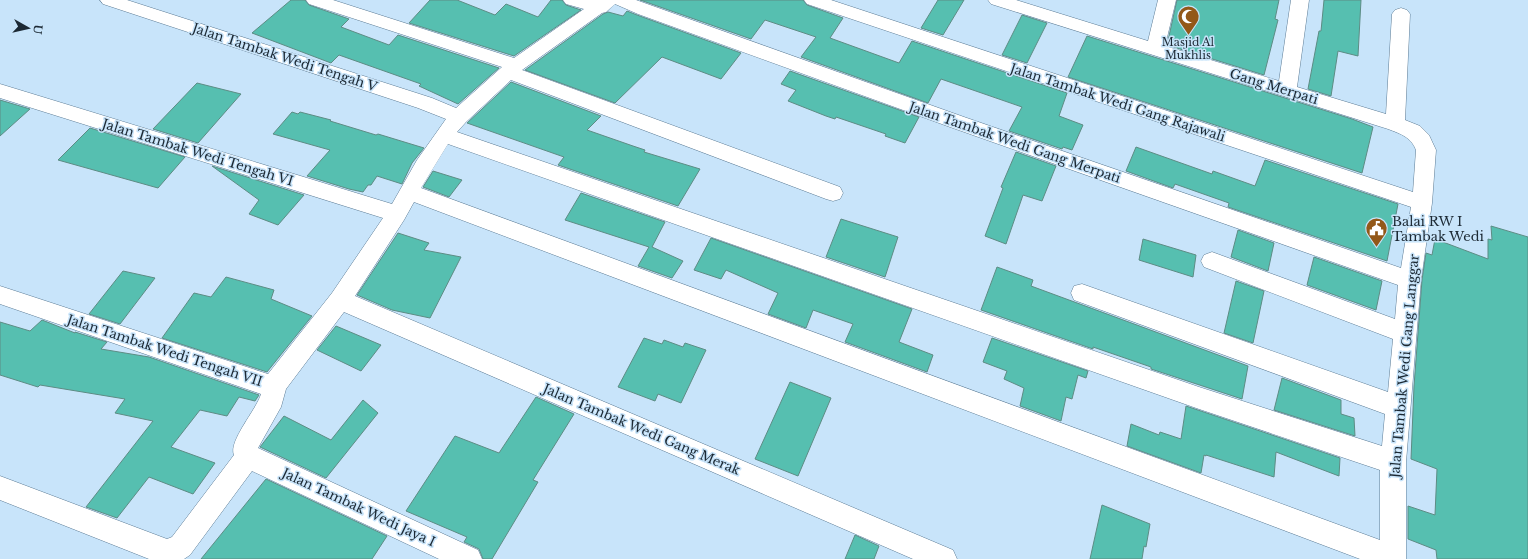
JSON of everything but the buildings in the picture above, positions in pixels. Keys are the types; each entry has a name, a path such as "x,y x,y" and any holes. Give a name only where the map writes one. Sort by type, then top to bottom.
{"street":[{"name":"Jalan Tambak Wedi Tengah V","path":"109,0 425,103 459,117"},
{"path":"315,0 513,69 541,86 833,193"},
{"path":"572,0 604,4"},
{"name":"Jalan Tambak Wedi Gang Merpati","path":"621,0 644,10 942,117 1410,280"},
{"name":"Jalan Tambak Wedi Gang Rajawali","path":"813,0 1422,203"},
{"name":"Gang Merpati","path":"997,0 1395,124 1413,131 1422,140 1426,150"},
{"path":"1154,49 1167,0"},
{"path":"1287,90 1300,0"},
{"name":"Jalan Tambak Wedi Tengah VII","path":"0,295 268,385 278,381 340,300 397,214 424,165 444,135 459,117 513,69 604,4"},
{"path":"1395,124 1401,14"},
{"name":"Jalan Tambak Wedi Tengah VI","path":"0,91 397,214"},
{"path":"444,135 1199,398 1393,462"},
{"name":"Jalan Tambak Wedi Gang Langgar","path":"1393,558 1393,462 1410,280 1422,203 1426,150"},
{"path":"409,192 1393,558"},
{"path":"1212,262 1405,333"},
{"path":"1082,293 1398,407"},
{"name":"Jalan Tambak Wedi Gang Merak","path":"340,300 944,559"},
{"path":"0,488 164,556 180,546 248,456 245,452 245,448 272,399 274,390 273,383"},
{"name":"Jalan Tambak Wedi Jaya I","path":"248,456 468,559"}],"place":[{"name":"Masjid Al Mukhlis","path":"1188,36"},
{"name":"Balai RW I Tambak Wedi","path":"1377,248"}]}
